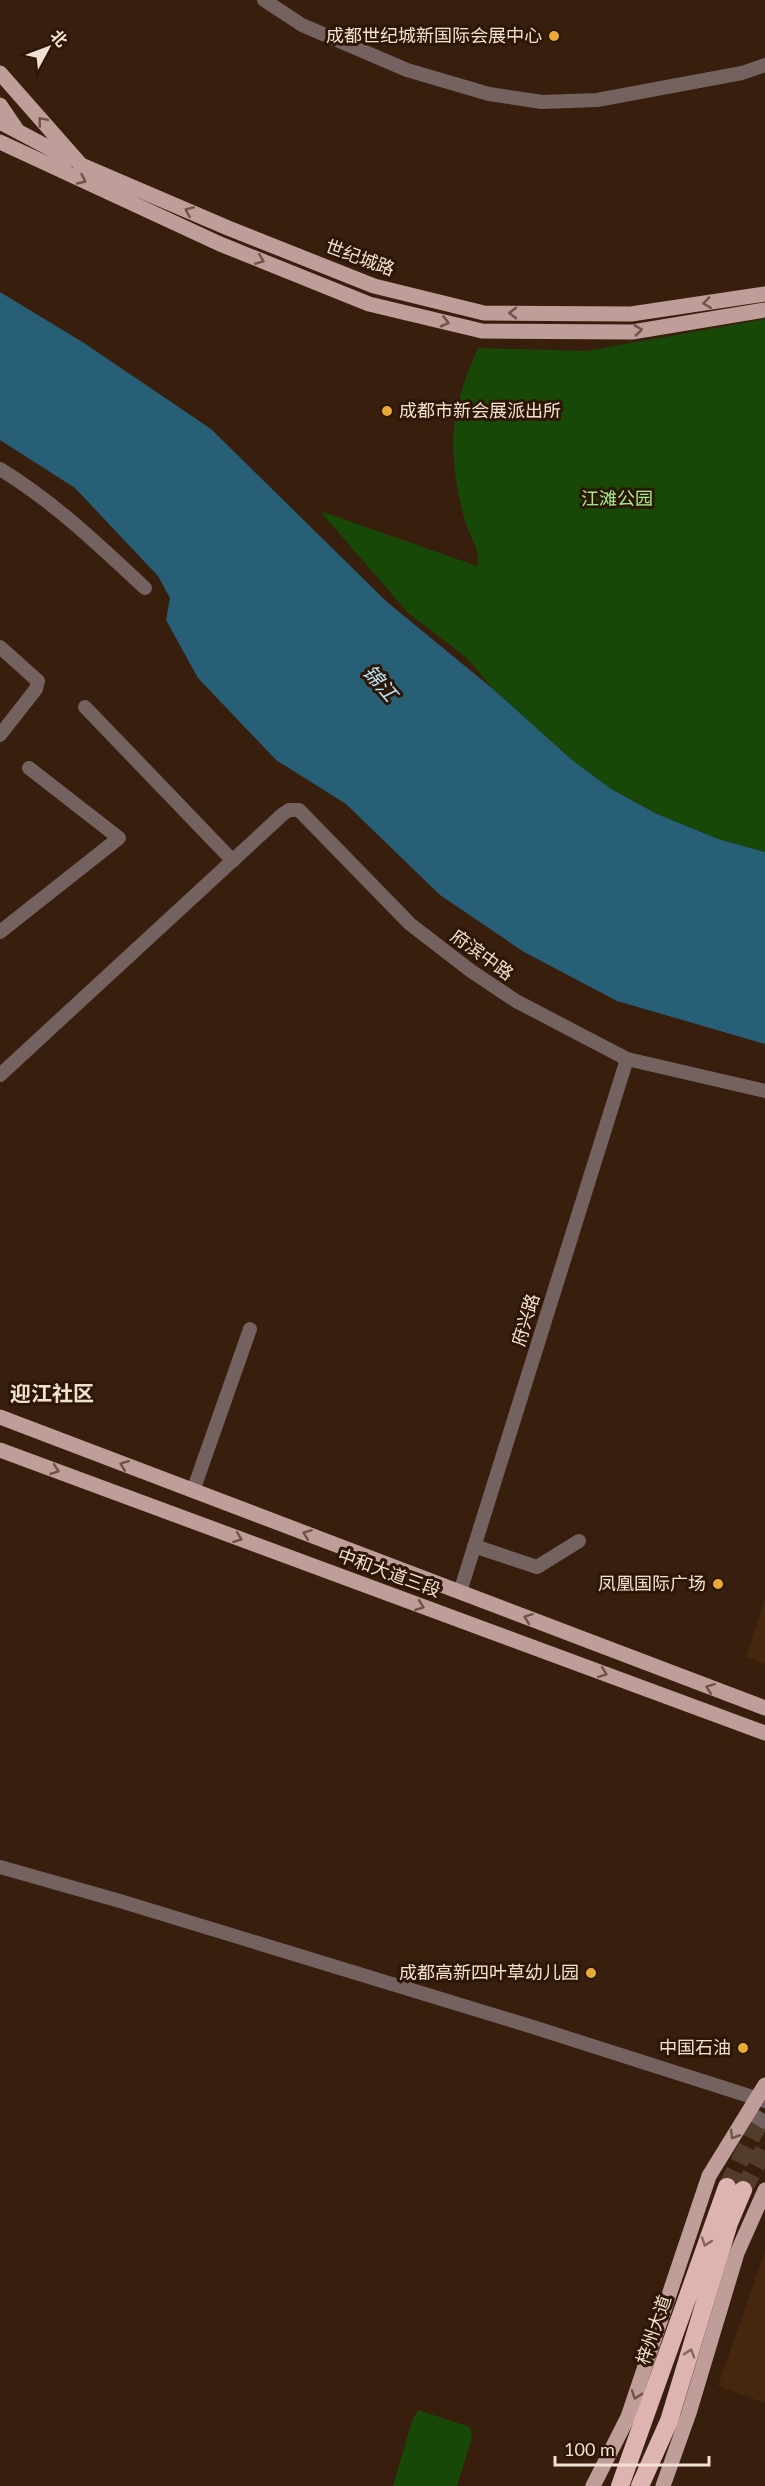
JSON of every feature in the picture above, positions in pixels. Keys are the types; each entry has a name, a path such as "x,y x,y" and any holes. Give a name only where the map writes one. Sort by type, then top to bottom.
{"highway":[{"name":"梓州大道","path":"620,2486 735,2188 729,2223 669,2421 640,2486"}],"main road":[{"name":"世纪城路","path":"0,72 81,165 228,228 374,286 484,313 631,314 765,294"},
{"path":"0,105 29,155"},
{"path":"0,122 81,165"},
{"path":"0,142 220,244 369,304 482,331 632,332 765,310"},
{"path":"0,1417 765,1708"},
{"name":"中和大道三段","path":"0,1449 765,1733"},
{"path":"593,2486 628,2417 709,2176 748,2112 762,2095"},
{"path":"663,2486 689,2413 737,2253 765,2190"}],"street":[{"path":"264,0 302,25 407,70 489,94 542,102 597,100 742,74 765,65"},
{"path":"0,469 26,485 81,528 145,588"},
{"path":"0,647 38,681 36,689 0,735"},
{"path":"0,1075 234,861 85,707"},
{"path":"0,932 119,838 29,768"},
{"name":"府滨中路","path":"234,861 283,814 289,810 299,810 410,924 471,971 516,1001 627,1059 765,1091"},
{"name":"府兴路","path":"460,1592 627,1059"},
{"path":"193,1491 250,1329"},
{"path":"474,1546 537,1567 579,1541"},
{"path":"0,1867 120,1901 762,2095"},
{"path":"748,2112 765,2122"}],"shaded area":[{"path":"765,1599 765,1664 746,1657"},
{"path":"765,2251 765,2403 718,2386"}],"green space":[{"name":"江滩公园","path":"765,319 765,852 718,839 657,814 611,789 572,760 493,689 467,658 408,613 320,511 477,566 476,548 466,524 459,494 453,451 456,412 468,371 478,348 586,351"},
{"path":"418,2410 470,2427 472,2437 457,2486 393,2486 412,2421"}],"water":[{"name":"锦江","path":"0,292 84,343 211,429 387,602 493,689 572,760 611,789 657,814 718,839 765,852 765,1044 617,1001 524,952 440,895 346,804 276,760 198,678 166,620 170,598 158,576 75,488 0,440"}],"tunnel":[{"path":"727,2187 765,2114"},
{"path":"743,2190 765,2148"}],"place":[{"name":"成都世纪城新国际会展中心","path":"554,36"},
{"name":"成都市新会展派出所","path":"387,411"},
{"name":"凤凰国际广场","path":"718,1584"},
{"name":"成都高新四叶草幼儿园","path":"591,1973"},
{"name":"中国石油","path":"743,2048"}],"district":[{"name":"迎江社区","path":"52,1394"}]}
